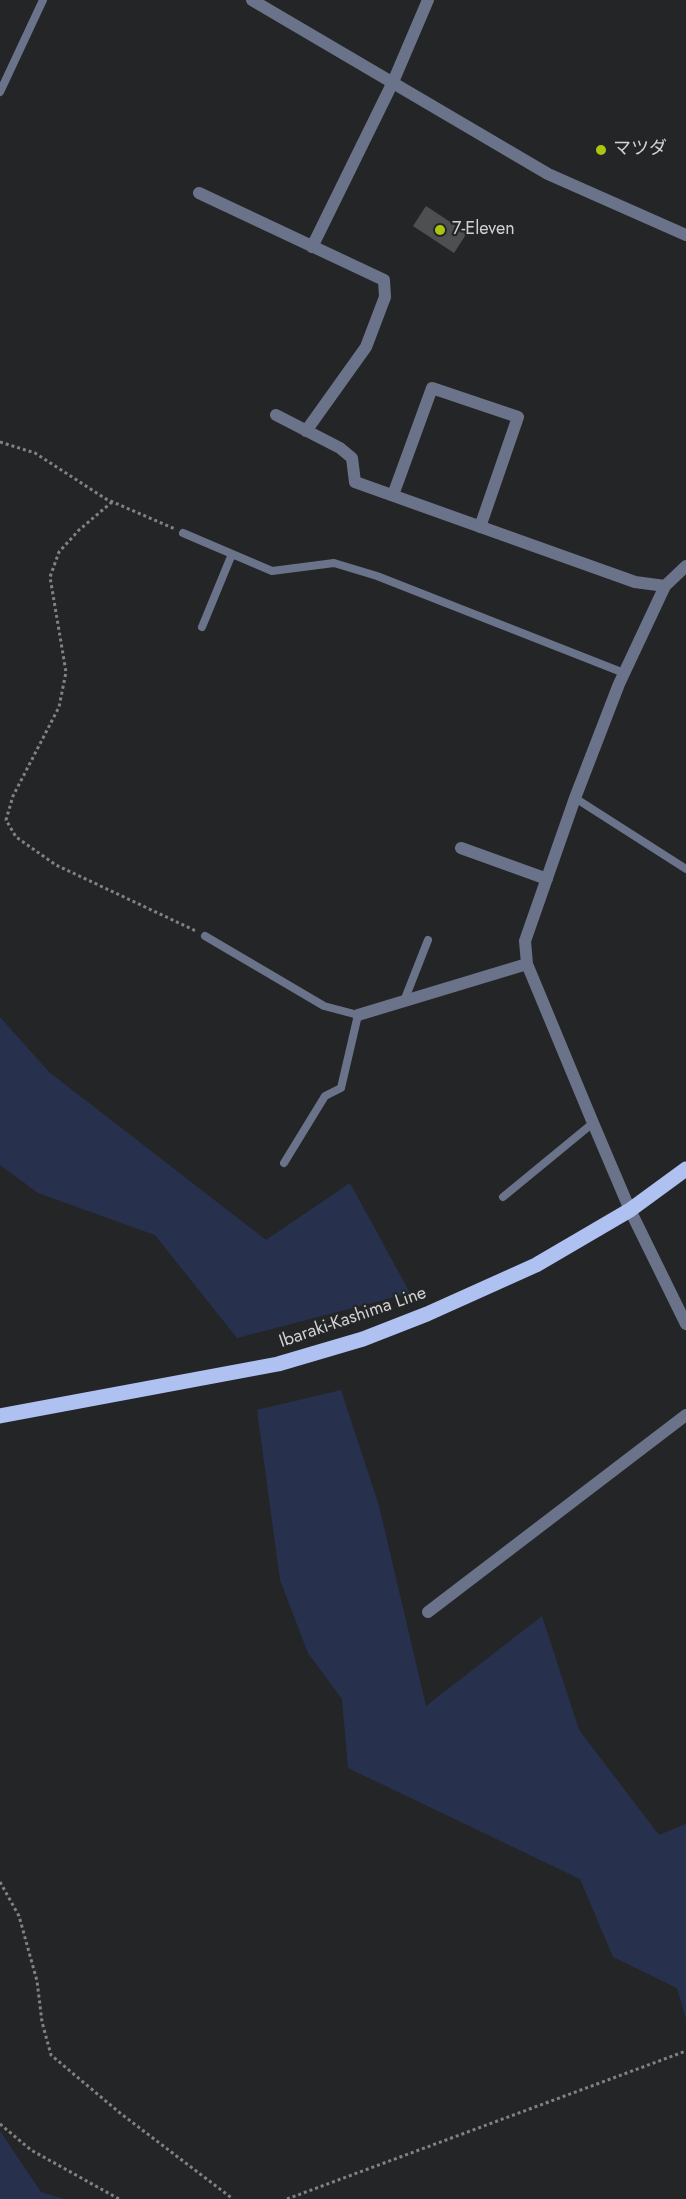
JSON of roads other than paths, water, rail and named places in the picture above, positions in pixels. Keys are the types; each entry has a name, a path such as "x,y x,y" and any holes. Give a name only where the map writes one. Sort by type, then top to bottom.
{"main road":[{"name":"Ibaraki-Kashima Line","path":"0,1416 244,1371 309,1356 374,1335 536,1265 630,1210 686,1169"}],"street":[{"path":"252,0 548,174 686,235"},
{"path":"312,247 393,82 428,0"},
{"path":"199,193 384,280 385,297 366,347 306,431"},
{"path":"393,495 432,388 518,417 480,527"},
{"path":"276,415 340,448 352,458 355,482 635,582 665,586"},
{"path":"686,566 665,586 624,674 575,798 525,941 527,964 593,1123 630,1210 686,1324"},
{"path":"461,848 546,879"},
{"path":"358,1015 527,964"},
{"path":"428,1612 686,1415"}],"lane":[{"path":"0,92 43,0"},
{"path":"183,533 272,571 334,563 376,576 624,674"},
{"path":"202,627 232,554"},
{"path":"575,798 686,869"},
{"path":"205,936 324,1006 358,1015 341,1088 324,1096 285,1163"},
{"path":"404,1001 428,940"},
{"path":"503,1197 593,1123"}],"place":[{"name":"マツダ","path":"601,150"},
{"name":"7-Eleven","path":"440,230"}]}
